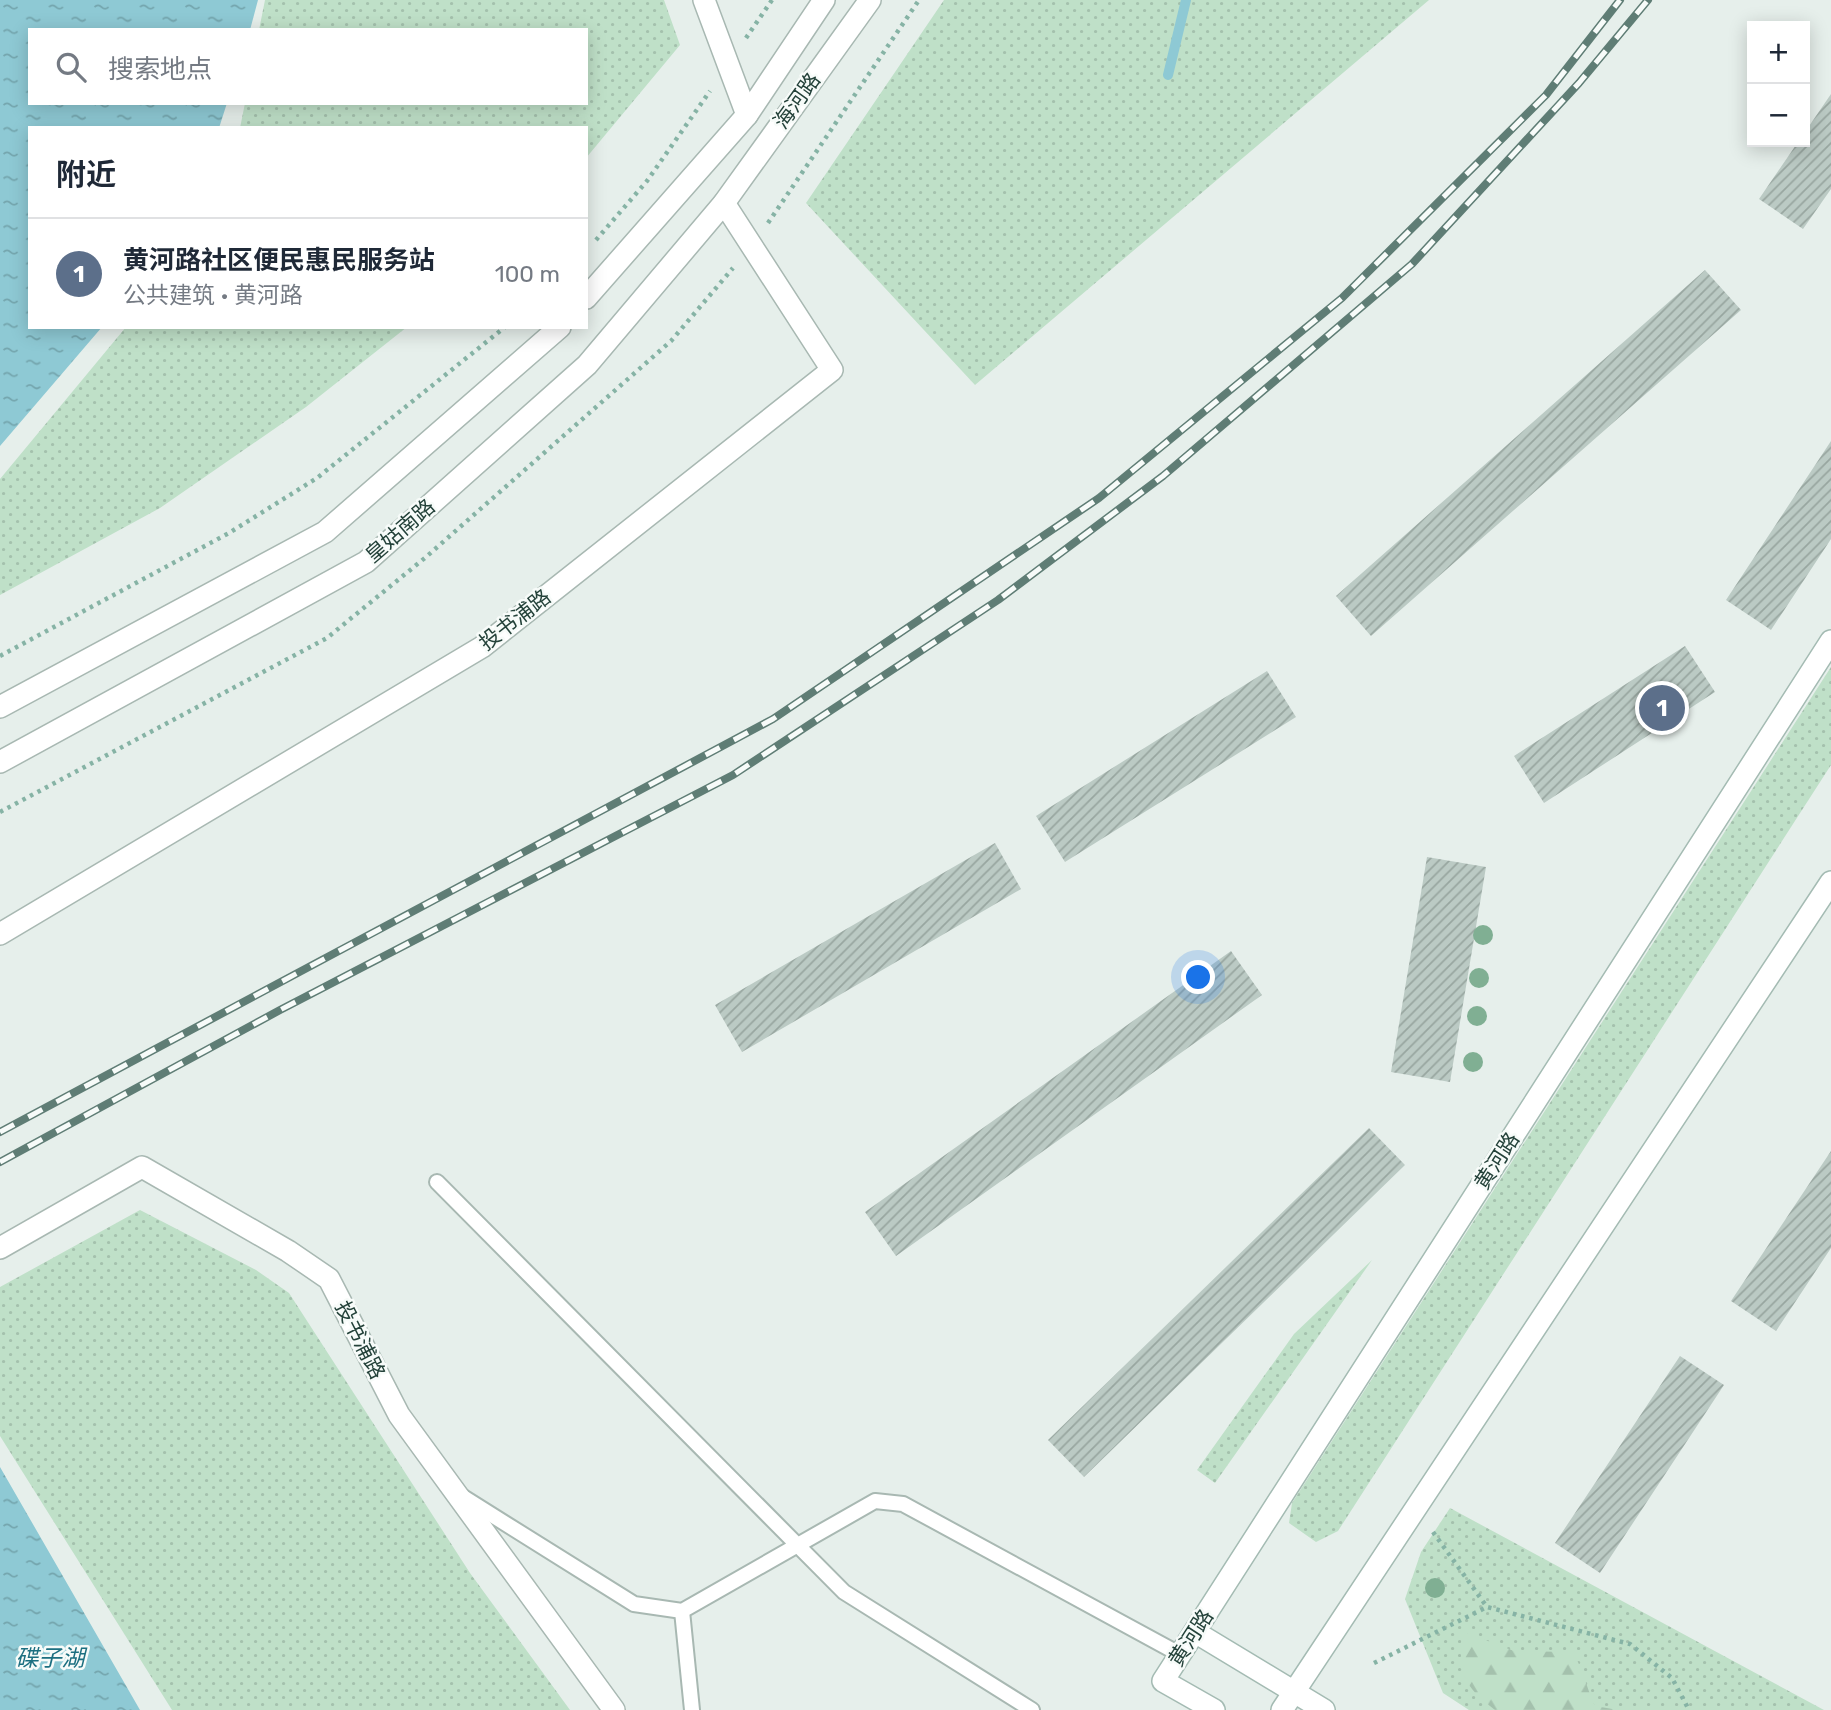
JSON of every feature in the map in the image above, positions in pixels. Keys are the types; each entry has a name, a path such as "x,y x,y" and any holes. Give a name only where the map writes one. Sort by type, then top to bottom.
{"street":[{"path":"588,296 747,115 704,0"},
{"name":"海河路","path":"747,115 824,0"},
{"name":"海河路","path":"724,203 870,0"},
{"name":"皇姑南路","path":"0,762 366,562 587,365 724,203"},
{"name":"投书浦路","path":"0,934 482,647 832,370 724,203"},
{"path":"0,707 326,531 558,329"},
{"name":"黄河路","path":"1214,1710 1163,1681 1831,641"},
{"path":"1282,1710 1831,882"},
{"name":"投书浦路","path":"0,1248 142,1167 288,1251 329,1279 399,1415 614,1710"},
{"path":"1195,1632 1324,1710"}],"lane":[{"path":"437,1182 844,1592 1032,1710"},
{"path":"455,1492 634,1604 682,1611 875,1501 903,1504 1181,1655"},
{"path":"682,1611 692,1710"}],"path":[{"path":"595,241 647,181 772,0"},
{"path":"0,656 229,533 317,478 503,329"},
{"path":"1416,1509 1487,1607 1630,1644 1671,1678 1689,1710"},
{"path":"1374,1663 1487,1607"}],"green space":[{"path":"265,0 664,0 680,45 588,156 588,126 240,126 245,105 588,105 588,28 259,28"},
{"path":"944,0 1429,0 975,385 806,203"},
{"path":"124,329 404,329 306,407 160,508 0,595 0,479"},
{"path":"1831,667 1831,765 1338,1531 1316,1542 1289,1523 1292,1503"},
{"path":"140,1210 256,1270 289,1293 470,1573 570,1710 172,1710 0,1436 0,1287"},
{"path":"1372,1260 1215,1483 1197,1470 1294,1334"},
{"path":"1450,1508 1824,1710 1469,1710 1443,1693 1405,1599 1421,1552"},
{"path":"1462,1631 1514,1651 1572,1652 1595,1706 1618,1710 1495,1710 1483,1701 1464,1676 1461,1657"}],"water":[{"path":"0,0 258,0 251,28 28,28 28,105 226,105 220,126 28,126 28,329 100,329 0,446"},
{"name":"碟子湖","path":"0,1467 140,1710 0,1710"}],"building":[{"path":"1831,94 1831,189 1803,229 1759,199 1795,147 1810,147 1810,125"},
{"path":"1705,270 1741,310 1371,636 1336,596"},
{"path":"1831,441 1831,539 1771,630 1726,600"},
{"path":"1685,646 1715,692 1544,803 1514,756"},
{"path":"1267,671 1296,717 1065,862 1036,816"},
{"path":"995,843 1021,889 742,1052 715,1005"},
{"path":"1427,857 1486,867 1450,1082 1391,1072"},
{"path":"1231,951 1262,995 896,1256 865,1212"},
{"path":"1369,1128 1405,1165 1084,1477 1048,1440"},
{"path":"1831,1151 1831,1248 1776,1331 1731,1301"},
{"path":"1680,1356 1724,1385 1600,1573 1555,1543"}],"waterway":[{"path":"1168,75 1186,0"}],"railway":[{"path":"0,1132 773,719 1099,498 1342,298 1546,95 1620,0"},
{"path":"0,1162 280,1010 733,775 998,600 1163,476 1412,264 1579,83 1648,0"}],"place":[{"name":"黄河路社区便民惠民服务站","path":"1662,708"}]}
